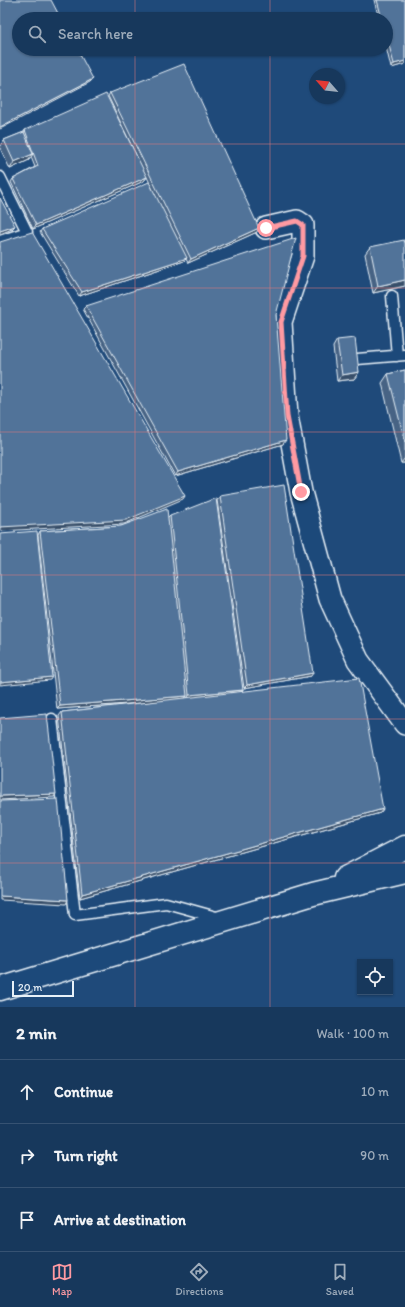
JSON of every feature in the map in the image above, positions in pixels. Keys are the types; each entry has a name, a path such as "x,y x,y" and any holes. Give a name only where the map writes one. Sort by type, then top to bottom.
{"main road":[{"path":"313,894 405,847"},
{"path":"0,989 313,894 405,872"}],"street":[{"path":"266,228 297,221 303,225 303,256 281,322 287,416 301,492 330,599 358,660 405,724"}],"lane":[{"path":"0,177 27,232 0,241"},
{"path":"357,359 401,355 392,296"},
{"path":"52,720 75,915 166,903 226,920"}],"building":[{"path":"0,0 51,0 57,12 12,12 12,56 81,56 93,79 0,127"},
{"path":"377,0 405,0 405,61 394,64 392,56 393,12 380,12"},
{"path":"184,64 259,228 191,259 110,93"},
{"path":"106,94 147,177 36,225 13,179 38,166 25,130"},
{"path":"24,132 33,154 14,162 4,140"},
{"path":"149,182 187,258 82,292 42,229"},
{"path":"0,198 15,226 0,231"},
{"path":"32,232 185,496 126,520 0,527 0,242"},
{"path":"296,238 276,315 286,440 178,472 86,306"},
{"path":"404,240 405,280 378,286 370,247"},
{"path":"355,338 359,372 342,375 337,340"},
{"path":"405,370 405,442 388,374"},
{"path":"284,485 313,673 247,685 220,496"},
{"path":"216,498 243,690 189,695 170,516"},
{"path":"167,509 187,696 60,706 40,531 121,526"},
{"path":"37,531 52,677 0,682 0,534"},
{"path":"359,678 383,809 82,894 62,712"},
{"path":"47,714 56,794 0,796 0,718"},
{"path":"58,799 68,900 0,896 0,801"}],"route":[{"path":"266,228 297,221 303,225 303,256 281,322 287,416 301,492"}]}
